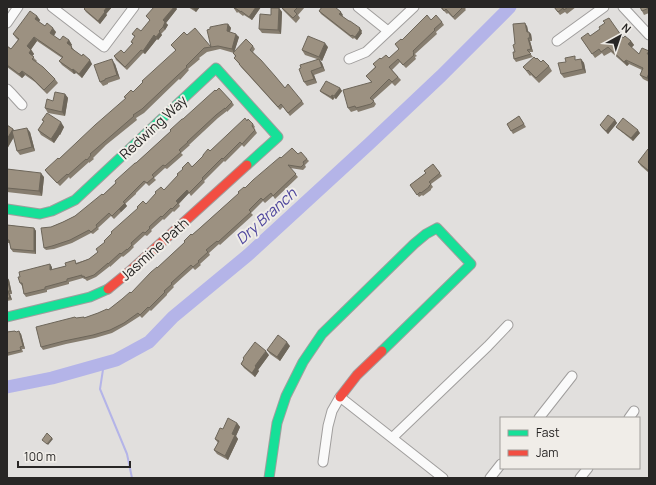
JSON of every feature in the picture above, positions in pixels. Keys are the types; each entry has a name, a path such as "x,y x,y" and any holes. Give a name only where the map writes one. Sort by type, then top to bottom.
{"street":[{"path":"7,23 18,7"},
{"path":"52,7 104,47 134,7"},
{"path":"358,7 388,31"},
{"path":"349,60 366,52 414,7"},
{"path":"557,41 604,7"},
{"path":"623,7 649,35"},
{"name":"Redwing Way","path":"7,209 40,214 52,211 75,200 216,68 278,137"},
{"path":"7,89 22,105"},
{"name":"Jasmine Path","path":"7,317 90,298 111,288 278,137"},
{"path":"269,478 277,424 286,396 303,362 322,334 414,244 426,234 438,228 471,264 369,362 345,388 332,411 328,426 323,462"},
{"path":"392,438 508,325"},
{"path":"540,417 572,376"},
{"path":"340,397 443,478"},
{"path":"490,478 500,465"},
{"path":"580,478 587,469"}],"building":[{"path":"86,7 107,7 98,21 84,9"},
{"path":"154,7 174,7 163,20 165,22 163,27 156,37 154,35 143,51 141,50 125,67 114,56 121,50 124,53 133,43 131,42 135,36 132,34 137,28 141,31 150,20 146,16"},
{"path":"233,7 256,7 249,17"},
{"path":"281,7 298,7 294,11 297,14 293,18"},
{"path":"322,7 335,7 341,12 339,14 360,28 355,37 352,35 351,36 319,11"},
{"path":"441,7 463,7 453,17 446,9 444,11"},
{"path":"554,7 568,7 564,10 563,8 558,12"},
{"path":"640,7 649,7 649,8 642,11"},
{"path":"271,8 279,8 278,30 259,29 260,14 271,15"},
{"path":"30,11 37,16 35,19 45,26 47,23 53,28 50,33 60,40 63,36 69,40 67,43 72,47 71,48 82,56 83,54 90,60 79,74 59,61 63,57 34,37 27,46 31,50 29,53 34,57 32,59 55,79 44,90 32,78 22,71 19,74 7,65 7,46 11,49 19,39 13,34"},
{"path":"427,15 431,20 436,15 442,22 413,51 414,55 403,65 398,59 389,67 398,77 392,82 389,79 370,98 374,101 371,104 356,108 355,106 348,108 343,90 372,82 366,76 376,67 373,64 386,55 389,58 399,49 395,44 401,39 402,40"},
{"path":"609,18 623,38 625,36 631,41 628,44 639,54 642,48 649,51 647,54 649,54 649,73 647,78 640,75 643,68 626,60 624,62 608,47 601,52 599,49 592,54 581,38 588,33 590,36 600,29 599,27 605,23 603,21"},
{"path":"525,23 527,32 529,32 530,38 528,38 531,49 527,50 531,54 514,59 513,52 515,52 513,45 515,44 513,24"},
{"path":"228,24 227,31 236,34 232,49 218,46 211,47 207,30 210,29 210,27"},
{"path":"195,28 211,47 204,48 186,66 187,67 142,109 133,115 134,116 90,154 91,155 87,160 86,159 68,175 67,174 57,183 45,170 126,98 124,97 131,90 133,92 143,82 142,81 176,50 171,45 184,32 187,35"},
{"path":"308,36 325,43 319,57 302,50"},
{"path":"246,39 253,46 250,50 261,60 285,88 288,84 302,101 288,113 281,104 278,107 234,58 236,56 233,53"},
{"path":"575,56 575,60 581,59 583,69 561,74 558,63 566,62 565,58"},
{"path":"534,57 541,62 543,60 549,66 536,78 523,67"},
{"path":"112,59 117,75 100,82 94,65"},
{"path":"319,59 322,67 311,71 314,79 304,82 299,69 301,68 300,65"},
{"path":"326,81 340,88 334,96 332,95 331,97 320,91"},
{"path":"219,88 232,102 187,142 179,150 181,152 152,175 154,177 147,183 144,181 123,202 125,203 112,216 109,213 91,232 89,230 70,240 44,248 41,228 51,227 75,216 102,194 103,195 116,183 115,181 171,131 170,130"},
{"path":"55,92 65,94 62,112 45,108 47,99 53,101"},
{"path":"47,113 61,122 51,139 38,130"},
{"path":"608,115 615,120 606,131 600,125"},
{"path":"519,116 524,124 511,131 507,124"},
{"path":"245,118 253,124 252,126 255,130 242,144 240,142 223,159 222,158 189,193 187,190 176,201 178,203 172,209 171,208 162,217 161,216 145,233 143,232 131,243 132,245 127,250 121,254 120,253 94,275 85,278 84,276 82,277 82,275 67,279 67,281 45,287 45,289 24,294 22,283 20,283 18,277 20,277 19,272 50,264 50,270 66,266 65,263 75,260 76,264 89,259 98,252 96,249 105,242 104,241 112,233 111,232 138,208 137,207 143,201 146,204 161,187 164,190 188,162 192,167 208,149 210,151"},
{"path":"623,118 638,130 631,138 616,127"},
{"path":"7,125 13,129 7,139"},
{"path":"27,128 32,147 17,151 12,131"},
{"path":"292,148 298,154 301,152 307,159 303,162 304,164 301,167 288,165 296,174 273,196 271,193 263,200 261,198 249,210 251,212 218,242 217,241 206,250 208,252 198,261 199,262 193,267 191,265 171,283 172,284 164,291 165,292 149,308 148,307 140,315 138,313 124,323 110,330 41,347 36,327 75,317 84,318 107,309 108,310 130,292 131,293 151,272 185,242 184,241 191,234 192,235 200,228 239,193 238,192 244,187 245,188"},
{"path":"648,149 649,150 649,171 638,162"},
{"path":"433,164 440,173 429,182 431,184 429,187 417,195 410,185 426,173 424,171"},
{"path":"7,169 41,173 39,191 7,188"},
{"path":"7,225 34,228 34,251 11,249 9,240 7,240"},
{"path":"7,278 10,291 8,291 10,298 7,298"},
{"path":"19,331 23,346 20,347 21,350 7,353 7,332"},
{"path":"278,335 287,342 277,357 267,350"},
{"path":"255,342 266,351 255,366 256,367 252,373 241,364 244,359 243,358"},
{"path":"228,418 237,423 232,434 235,435 225,456 214,450 219,441 215,439 220,428 223,429"},
{"path":"47,433 52,438 47,444 42,440"}],"waterway":[{"name":"Dry Branch","path":"7,387 52,378 116,360 149,342 173,317 248,255 369,144 441,76 510,7"},
{"path":"104,363 100,389 127,454 132,478"}],"traffic: fast":[{"path":"7,209 40,214 52,211 75,200 216,68 278,137 247,165"},
{"path":"269,478 277,423 286,396 303,362 322,334 414,244 426,234 437,228 471,264 382,351"},
{"path":"7,317 90,297 108,289"}],"traffic: jam":[{"path":"108,289 130,271 247,165"},
{"path":"340,397 357,375 382,351"}]}
